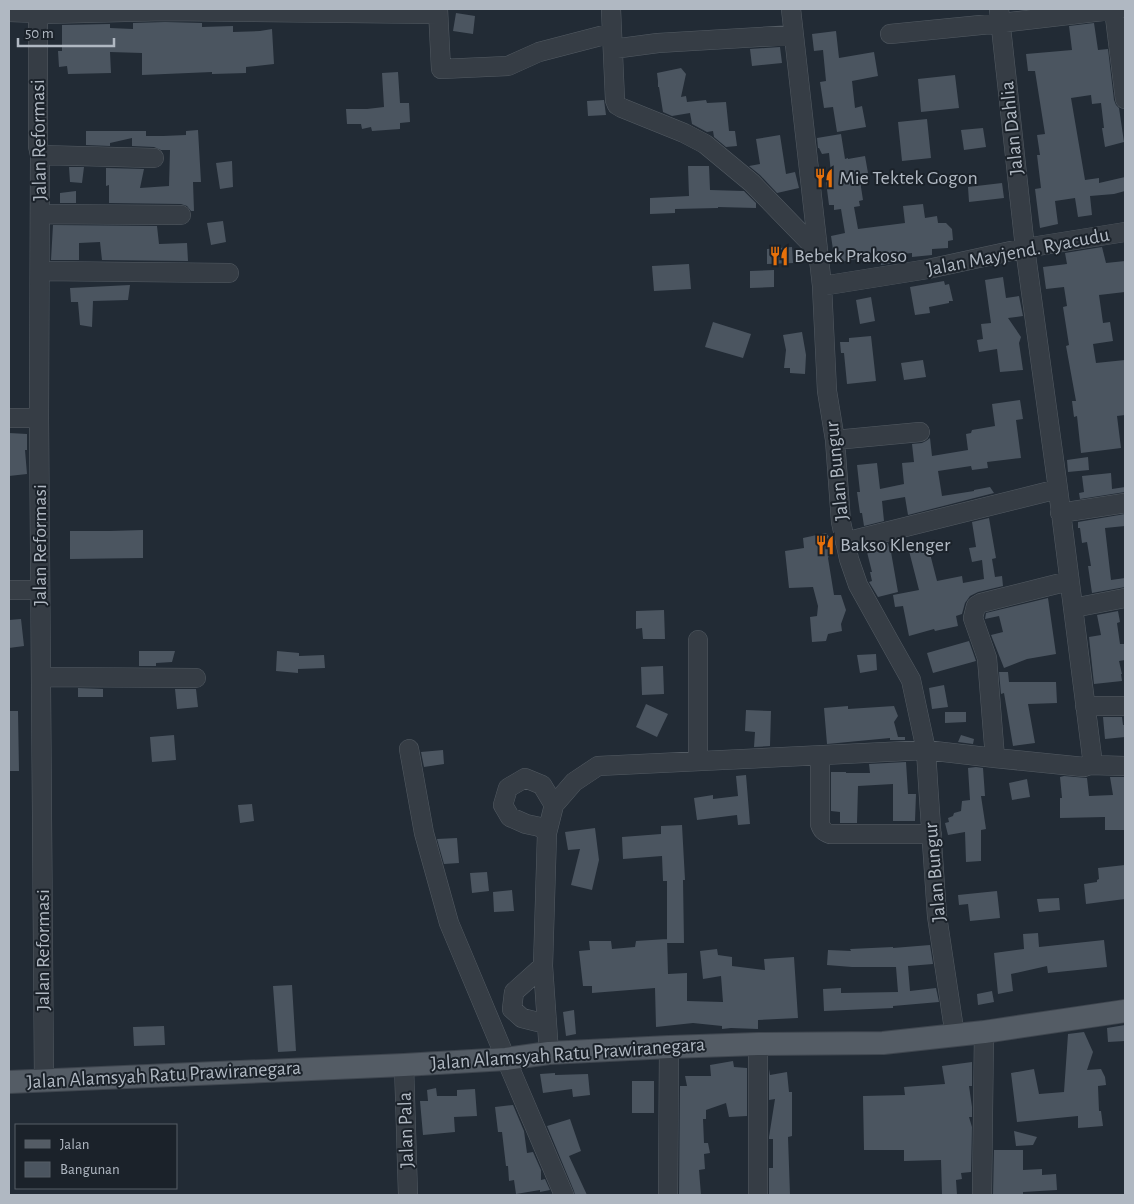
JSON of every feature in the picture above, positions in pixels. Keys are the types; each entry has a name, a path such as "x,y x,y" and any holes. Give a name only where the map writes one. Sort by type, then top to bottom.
{"main road":[{"name":"Jalan Alamsyah Ratu Prawiranegara","path":"9,1082 404,1065 506,1059 549,1053 669,1047 883,1043 955,1036 1125,1011"}],"street":[{"path":"611,9 615,100 617,105 704,144 752,183 817,250"},
{"name":"Jalan Bungur","path":"791,9 822,286 827,391 835,440 841,522 849,559 858,585 911,680 926,750 937,916 955,1036"},
{"path":"890,34 1000,16 1116,9 1125,98"},
{"path":"9,12 38,11 44,14 165,11 438,11 441,69 508,66 539,52 613,41 658,43 794,34"},
{"name":"Jalan Reformasi","path":"38,11 44,1081"},
{"name":"Jalan Dahlia","path":"1000,16 1025,248 1092,758 1090,765"},
{"path":"40,156 154,158"},
{"path":"40,214 181,215"},
{"name":"Jalan Mayjend. Ryacudu","path":"822,286 928,269 1025,248 1125,232"},
{"path":"40,271 229,273"},
{"path":"9,418 39,418"},
{"path":"835,440 920,432"},
{"path":"845,542 1058,489"},
{"path":"1060,513 1125,502"},
{"path":"995,758 987,658 974,622 976,606 981,603 1069,581"},
{"path":"9,590 40,590"},
{"path":"1073,608 1125,598"},
{"path":"698,640 698,761"},
{"path":"41,677 196,678"},
{"path":"1085,706 1125,706"},
{"path":"409,749 424,833 449,923 564,1195"},
{"path":"549,1053 543,966 548,833 554,805 574,782 598,766 926,750 1084,767 1090,765 1125,766"},
{"path":"820,755 820,824 825,832 830,834 932,834"},
{"path":"548,833 540,827 526,824 510,817 503,805 508,788 525,778 542,785 554,805"},
{"path":"543,966 514,992 512,1009 522,1018 546,1024"},
{"path":"982,1195 984,1032"},
{"path":"758,1044 758,1195"},
{"path":"668,1195 669,1047"},
{"name":"Jalan Pala","path":"404,1065 408,1195"}],"building":[{"path":"456,13 475,16 473,34 453,31"},
{"path":"133,23 202,23 202,27 233,26 233,32 272,29 274,64 246,67 246,73 212,74 212,72 142,75 142,53 110,52 111,73 68,74 67,66 59,67 58,51 62,51 62,25 110,24 110,28 133,29"},
{"path":"1094,23 1098,50 1108,49 1114,100 1119,108 1124,142 1105,147 1101,103 1092,104 1091,95 1071,98 1085,180 1099,178 1099,183 1125,177 1125,191 1090,196 1092,215 1078,217 1075,198 1055,201 1058,224 1040,228 1035,189 1041,188 1037,155 1040,155 1037,135 1045,134 1035,71 1028,71 1026,54 1072,50 1069,26"},
{"path":"836,31 839,58 874,52 878,76 852,81 855,108 862,106 866,127 837,132 833,107 824,108 820,82 826,81 823,50 814,51 812,34"},
{"path":"780,47 782,63 752,66 750,49"},
{"path":"681,68 686,74 681,97 686,96 687,102 706,100 707,103 726,102 729,131 735,131 737,146 726,147 714,137 713,131 707,132 692,124 690,113 672,116 663,112 657,73"},
{"path":"398,72 400,103 409,103 410,122 400,123 400,129 372,131 371,127 362,129 361,124 347,124 346,109 384,107 382,73"},
{"path":"955,75 959,108 921,112 918,79"},
{"path":"604,100 606,115 588,116 587,101"},
{"path":"927,119 931,158 902,161 898,122"},
{"path":"983,128 986,147 964,150 961,130"},
{"path":"198,130 201,182 193,182 194,211 181,204 109,203 109,185 106,186 106,168 144,169 140,188 169,186 170,150 132,146 132,138 110,143 110,146 86,145 86,131 146,131 146,136 163,136 186,135 186,131"},
{"path":"841,134 845,159 865,156 868,173 859,174 863,200 859,201 860,206 854,207 858,229 905,223 903,206 923,204 925,218 937,216 938,223 946,223 952,229 953,240 948,241 948,248 932,249 932,255 912,257 912,253 892,255 893,263 881,265 879,255 835,263 831,236 845,233 841,209 834,210 834,205 829,205 825,174 831,173 829,153 822,154 818,148 817,138"},
{"path":"780,135 786,174 795,172 799,188 777,193 749,166 760,164 756,139"},
{"path":"232,161 233,187 220,189 216,163"},
{"path":"688,166 709,166 710,190 744,191 756,203 756,208 675,209 675,213 650,214 650,198 689,196"},
{"path":"69,167 84,167 82,183 70,182"},
{"path":"1002,183 1004,198 969,202 968,187"},
{"path":"76,191 76,203 60,203 60,193"},
{"path":"223,221 226,242 211,245 207,223"},
{"path":"53,225 157,226 159,244 187,243 188,261 102,260 100,242 79,243 79,260 51,260"},
{"path":"792,247 793,263 767,264 767,249"},
{"path":"1102,247 1106,263 1125,261 1125,292 1099,295 1103,323 1110,322 1113,341 1093,344 1096,363 1125,360 1125,415 1117,416 1121,448 1081,453 1077,416 1074,417 1072,401 1076,401 1066,346 1069,345 1063,307 1067,306 1064,287 1046,289 1043,267 1067,264 1065,253"},
{"path":"689,264 691,289 654,291 652,266"},
{"path":"774,270 774,287 750,288 750,271"},
{"path":"1003,277 1006,298 1019,296 1023,316 1008,318 1021,337 1019,343 1023,370 1000,372 997,349 979,352 977,340 983,339 981,324 991,323 985,280"},
{"path":"944,281 945,285 949,284 953,301 929,307 930,313 915,315 910,287"},
{"path":"130,285 128,300 93,301 92,327 80,325 78,302 71,302 70,288"},
{"path":"871,297 875,321 860,324 856,300"},
{"path":"713,322 751,334 743,358 705,347"},
{"path":"802,332 806,355 805,374 790,373 790,368 784,368 786,350 783,335"},
{"path":"871,336 876,381 847,384 844,353 841,353 840,342 849,342 849,338"},
{"path":"923,360 926,377 904,380 901,363"},
{"path":"1020,400 1023,419 1016,420 1021,458 987,462 988,468 972,470 971,466 938,471 942,496 990,487 994,493 908,515 905,497 882,501 884,521 864,526 857,492 860,492 857,465 877,463 880,489 904,484 902,463 914,462 912,444 922,443 930,438 932,456 968,450 966,434 971,433 972,430 995,426 992,404"},
{"path":"9,433 27,434 27,450 25,450 27,474 9,476"},
{"path":"1088,457 1089,470 1068,472 1067,460"},
{"path":"1111,473 1112,489 1125,487 1125,492 1080,499 1079,493 1084,492 1082,476"},
{"path":"1125,514 1125,526 1105,528 1111,580 1125,578 1125,587 1092,593 1088,566 1091,566 1087,542 1082,543 1078,522"},
{"path":"989,518 996,558 992,559 995,577 1002,576 1003,586 978,592 970,596 965,603 962,614 956,616 958,626 935,631 934,629 909,636 903,606 895,607 893,595 919,590 908,547 927,542 937,581 962,576 963,583 984,579 982,560 972,562 969,548 976,547 972,522"},
{"path":"143,530 143,558 70,559 70,531"},
{"path":"826,533 834,543 828,558 834,595 841,595 846,610 841,624 842,631 828,634 826,641 812,642 810,617 817,616 818,606 813,587 789,588 785,551 804,548 803,538"},
{"path":"888,543 898,592 878,597 869,582 872,581 870,572 872,572 866,548"},
{"path":"1048,598 1056,654 1027,659 1004,668 991,635 1003,632 999,616 985,619 986,613"},
{"path":"664,610 665,639 643,639 642,628 636,629 636,611"},
{"path":"1118,611 1120,622 1117,623 1120,644 1125,646 1125,660 1119,661 1122,681 1094,684 1089,637 1101,635 1097,615"},
{"path":"21,619 24,646 9,648 9,620"},
{"path":"969,641 976,661 933,673 927,653"},
{"path":"139,651 175,651 172,662 156,663 156,666 139,666"},
{"path":"277,651 299,653 299,656 324,655 325,668 298,669 298,673 276,671"},
{"path":"876,654 877,670 860,673 857,655"},
{"path":"663,666 664,694 642,695 641,667"},
{"path":"999,672 1008,672 1009,682 1056,682 1057,703 1028,704 1035,743 1013,746 1004,693 1001,694"},
{"path":"944,685 948,707 932,709 929,688"},
{"path":"78,688 103,689 103,697 78,697"},
{"path":"175,689 196,689 198,707 177,709"},
{"path":"646,704 668,714 657,737 636,727"},
{"path":"848,706 848,709 894,706 898,716 894,722 898,737 905,737 905,740 890,740 890,738 827,744 824,708"},
{"path":"746,710 771,711 770,746 754,747 755,732 745,731"},
{"path":"9,711 18,711 19,771 9,771"},
{"path":"945,712 966,712 966,722 945,723"},
{"path":"1103,717 1122,717 1123,725 1125,725 1125,737 1105,739"},
{"path":"174,735 176,760 152,762 150,737"},
{"path":"961,735 974,739 973,744 958,742"},
{"path":"443,750 444,764 424,767 421,752"},
{"path":"906,762 908,794 916,794 915,821 893,821 893,784 858,786 857,823 840,823 840,812 831,811 831,772 870,773 869,764"},
{"path":"968,768 983,768 985,796 981,796 986,829 981,830 981,861 966,862 965,832 948,835 945,823 949,822 948,818 953,816 954,813 961,811 962,801 970,800"},
{"path":"746,775 750,824 738,825 737,815 697,820 694,798 713,795 713,799 738,796 736,776"},
{"path":"1060,777 1087,778 1089,796 1113,795 1110,777 1125,777 1125,830 1105,830 1105,817 1060,818 1060,798 1062,798"},
{"path":"1027,779 1030,797 1012,800 1009,783"},
{"path":"252,804 254,821 240,823 238,805"},
{"path":"682,825 685,880 683,880 684,943 667,943 667,881 663,881 662,856 623,859 622,837 661,834 661,826"},
{"path":"595,828 599,860 592,890 571,885 580,849 568,850 565,832"},
{"path":"457,838 459,863 444,864 437,839"},
{"path":"1125,865 1125,899 1086,904 1084,884 1097,882 1099,879 1098,868"},
{"path":"487,872 489,891 472,893 470,873"},
{"path":"512,890 514,911 494,912 493,892"},
{"path":"997,891 1000,918 970,921 968,904 959,905 958,895"},
{"path":"1059,898 1060,910 1039,912 1037,899"},
{"path":"1038,933 1039,947 1104,940 1107,967 1048,973 1047,966 1011,974 1013,991 998,994 994,953 1024,949 1023,934"},
{"path":"667,939 668,974 687,973 687,1001 723,1002 721,976 703,979 700,951 717,949 718,955 732,957 732,966 765,970 764,959 794,957 798,1018 758,1020 758,1029 722,1029 722,1026 693,1023 656,1027 655,988 592,993 592,986 583,986 579,951 590,950 589,941 611,941 612,949 635,947 636,941"},
{"path":"930,945 933,964 908,966 910,991 936,988 939,1002 893,1006 893,1008 824,1011 823,989 841,988 841,993 898,992 896,967 827,965 828,950 851,951 850,949"},
{"path":"292,985 296,1051 278,1052 273,986"},
{"path":"992,991 994,1002 978,1005 977,994"},
{"path":"574,1010 576,1034 566,1036 563,1012"},
{"path":"1125,1025 1125,1041 1108,1042 1107,1028"},
{"path":"164,1026 165,1045 134,1046 133,1027"},
{"path":"1084,1032 1093,1052 1087,1070 1101,1069 1105,1077 1106,1085 1098,1086 1099,1111 1101,1111 1103,1126 1078,1128 1078,1116 1017,1122 1011,1073 1034,1069 1039,1094 1064,1092 1068,1034"},
{"path":"733,1061 734,1067 747,1068 747,1116 729,1117 726,1103 706,1110 706,1119 703,1119 704,1143 708,1143 710,1153 704,1154 705,1169 699,1170 701,1195 679,1195 680,1086 687,1086 685,1076 711,1076 710,1065"},
{"path":"972,1062 972,1086 969,1086 972,1107 972,1117 969,1117 972,1127 971,1172 961,1173 962,1179 956,1180 957,1195 942,1195 941,1160 904,1161 904,1150 864,1150 863,1096 905,1095 904,1087 945,1084 942,1066"},
{"path":"769,1069 770,1075 787,1072 789,1092 792,1092 792,1136 788,1137 790,1195 769,1195 769,1168 773,1168 773,1139 769,1139 769,1137 775,1099 769,1100"},
{"path":"555,1073 555,1075 588,1074 590,1095 573,1097 572,1089 543,1093 540,1074"},
{"path":"632,1081 654,1081 654,1113 632,1113"},
{"path":"436,1088 437,1096 457,1096 457,1090 475,1089 477,1116 454,1117 455,1132 423,1135 420,1101 428,1101 427,1090"},
{"path":"513,1105 524,1131 527,1153 533,1152 541,1170 541,1180 545,1179 550,1190 516,1194 514,1180 509,1181 502,1132 498,1132 495,1107"},
{"path":"570,1119 581,1151 569,1156 587,1195 575,1195 547,1126"},
{"path":"1014,1131 1037,1137 1033,1145 1016,1146"},
{"path":"994,1150 1023,1150 1023,1170 1042,1169 1042,1175 1056,1174 1057,1190 1023,1192 1023,1195 993,1195"}],"place":[{"name":"Mie Tektek Gogon","path":"824,178"},
{"name":"Bebek Prakoso","path":"779,256"},
{"name":"Bakso Klenger","path":"825,545"}]}
